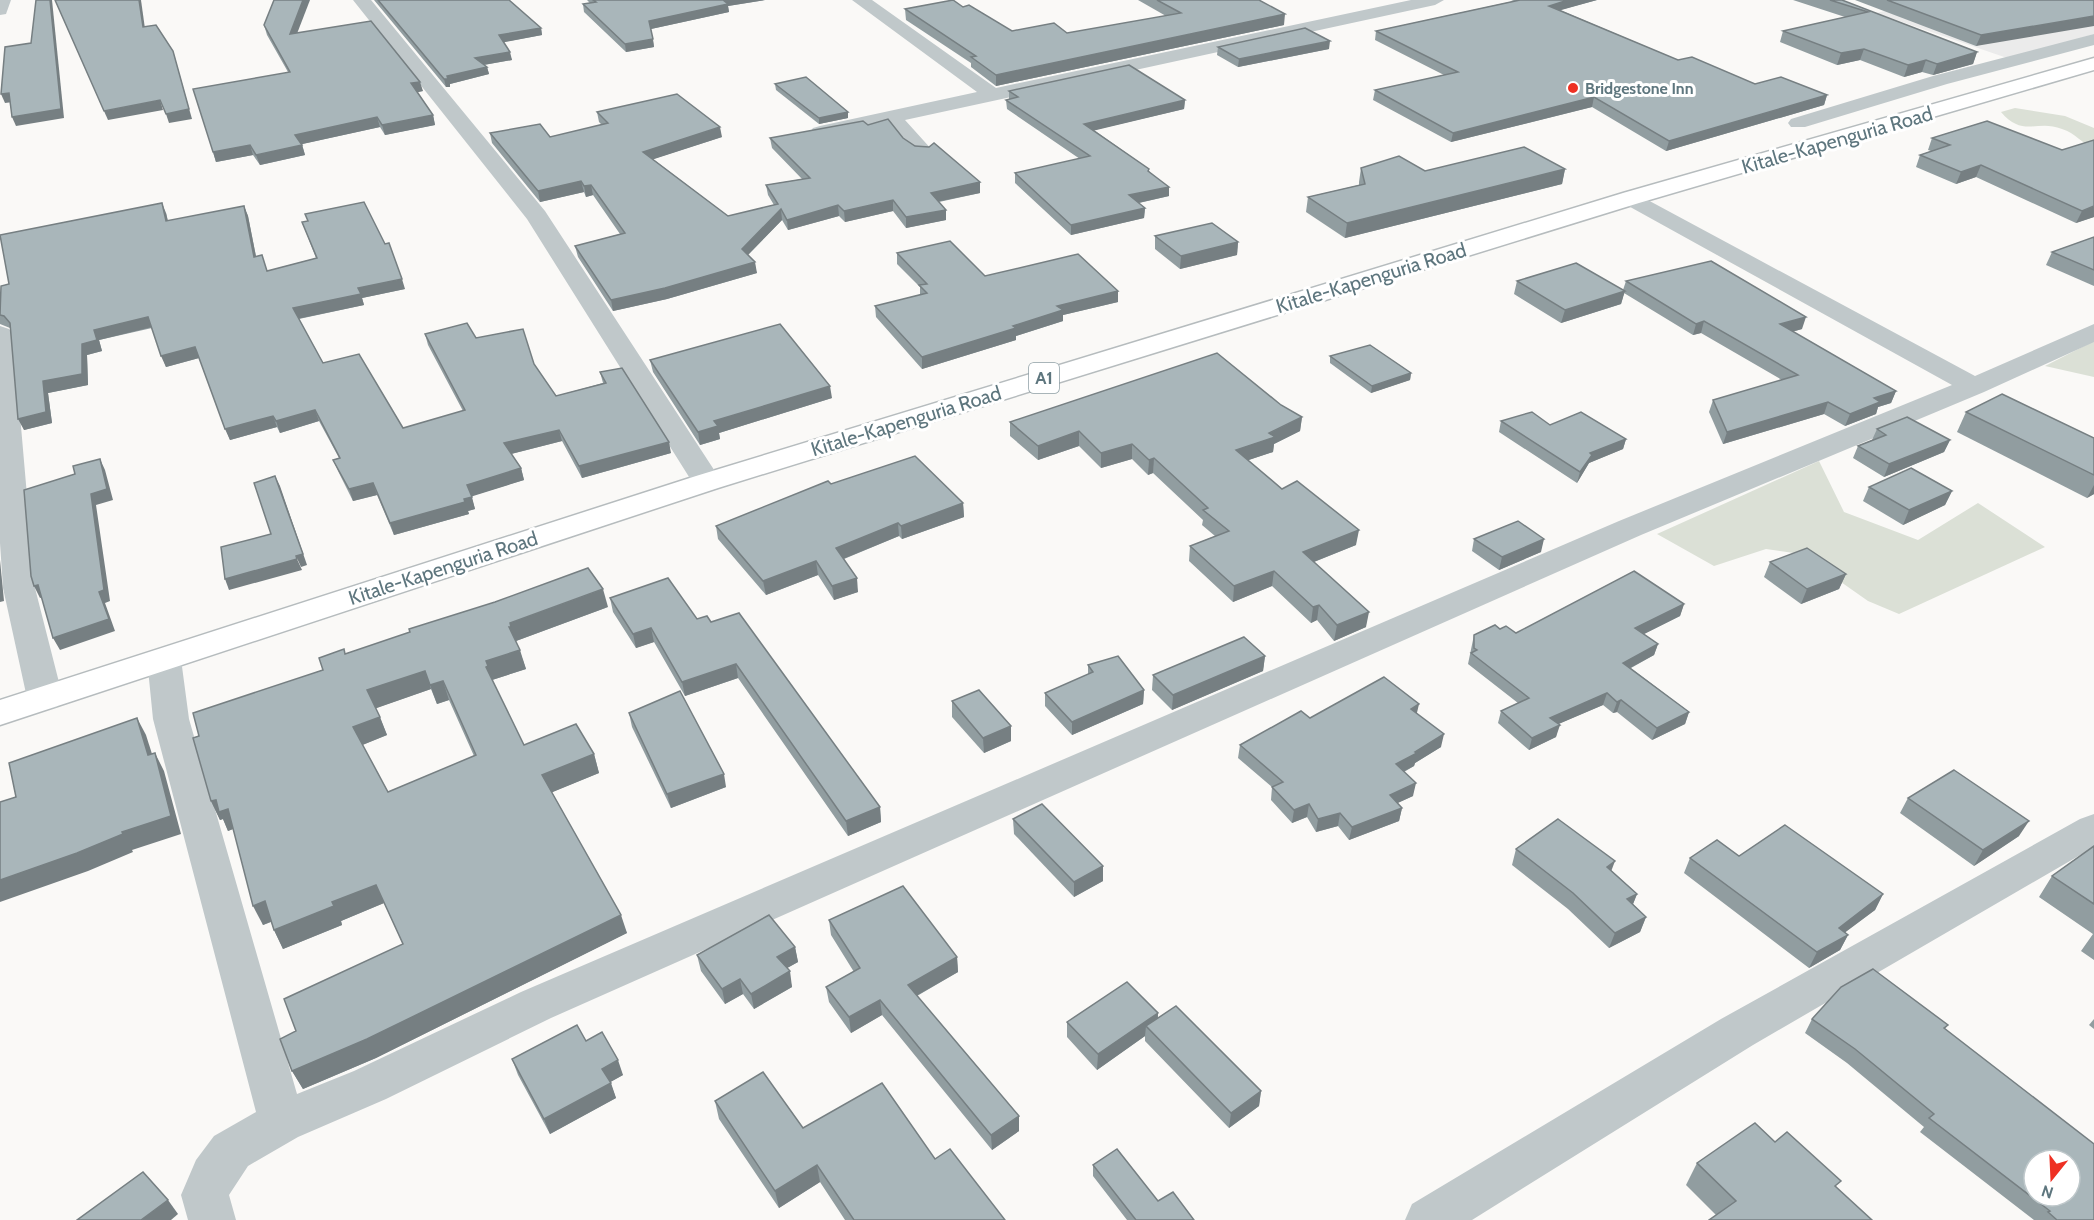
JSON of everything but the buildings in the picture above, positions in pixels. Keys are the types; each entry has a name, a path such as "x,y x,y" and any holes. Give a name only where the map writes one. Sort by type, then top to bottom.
{"highway":[{"name":"Kitale-Kapenguria Road","path":"0,713 707,482 1630,198 1700,180 2094,64"}],"street":[{"path":"0,10 2,0"},
{"path":"362,0 537,216 707,482"},
{"path":"861,0 993,95"},
{"path":"803,136 1435,0"},
{"path":"1798,123 1941,80 2094,39"},
{"path":"1968,53 2040,80"},
{"path":"891,116 922,151"},
{"path":"1630,198 1974,386"},
{"path":"212,1220 205,1195 213,1176 231,1151 282,1122 370,1085 536,1005 1619,533 1974,386 2094,332"},
{"path":"0,334 19,588 45,698"},
{"path":"164,659 171,719 282,1122"},
{"path":"1429,1220 1737,1032 2094,829"}],"shaded area":[{"path":"1934,0 2094,0 2094,34 2010,59 1876,13"},
{"path":"2015,108 2065,116 2094,128 2094,149 2067,131 2053,126 2016,124 2001,112"},
{"path":"2094,341 2094,377 2045,366"},
{"path":"1819,461 1844,512 1918,540 1978,503 2045,547 1899,614 1868,601 1801,554 1766,549 1714,566 1657,534"}],"place":[{"name":"Bridgestone Inn","path":"1573,88"}]}
